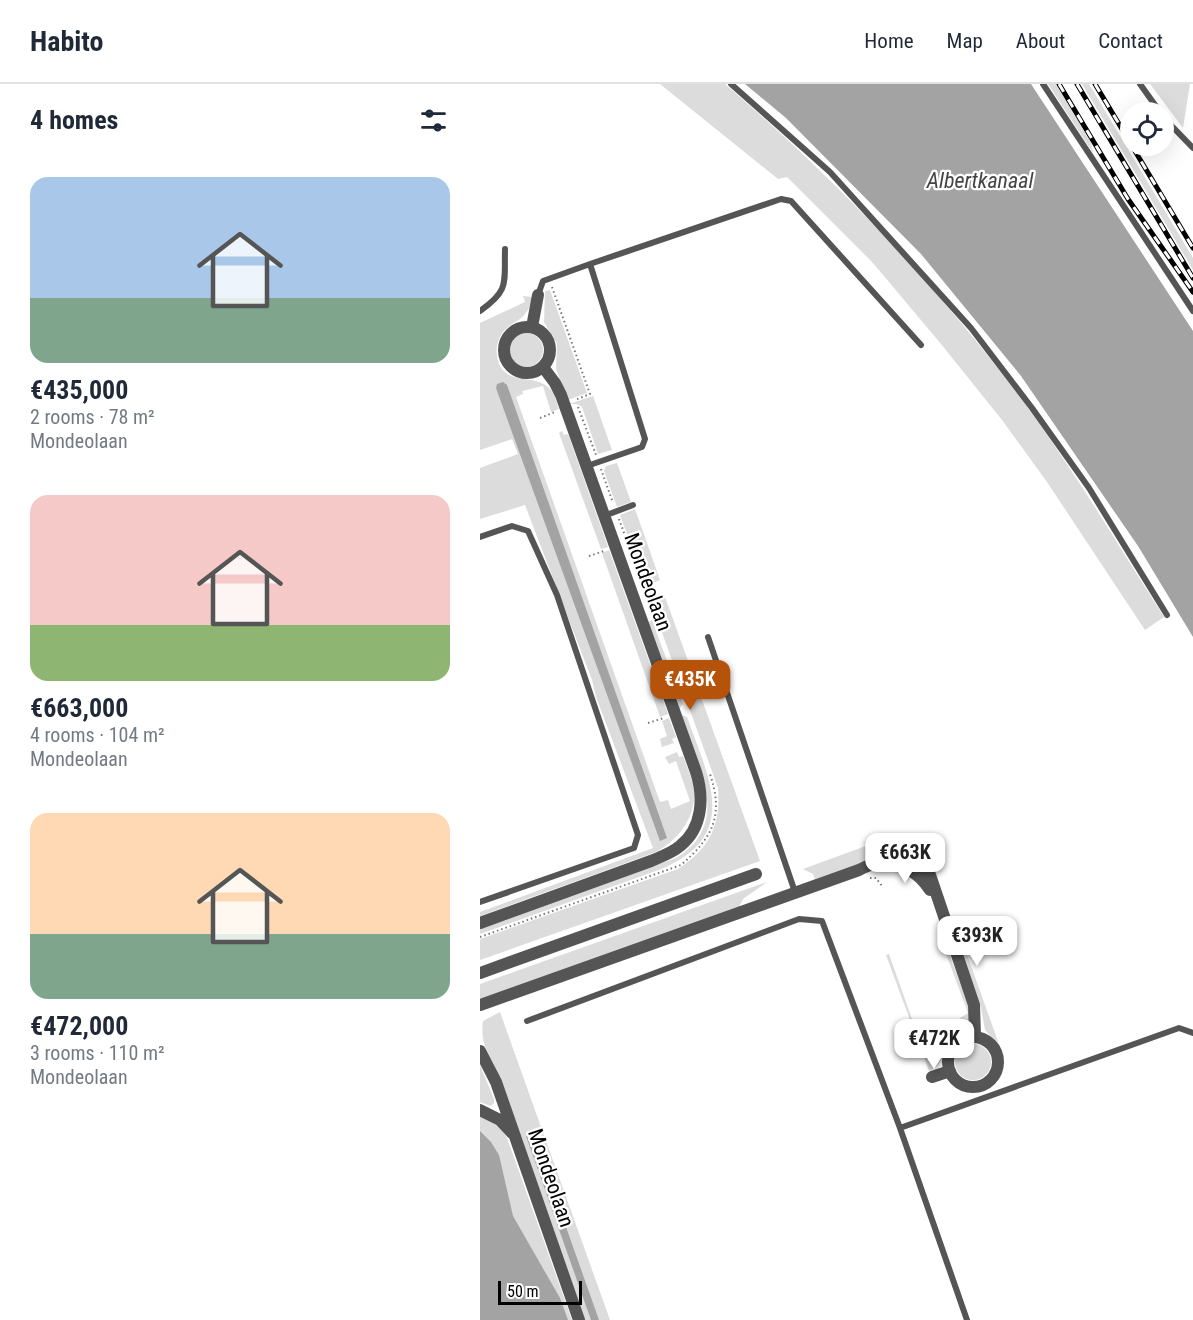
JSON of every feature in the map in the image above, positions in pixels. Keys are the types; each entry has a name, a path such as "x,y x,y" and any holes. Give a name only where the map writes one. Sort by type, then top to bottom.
{"street":[{"path":"532,327 538,295"},
{"path":"532,327 543,333 550,344 550,357 543,367 531,373 512,368 504,357 504,343 507,337 518,328 532,327"},
{"name":"Mondeolaan","path":"480,923 667,854 689,837 702,802 700,784 565,407 555,383 543,367"},
{"path":"480,1005 870,865 897,865 911,870 926,883 939,904 974,1005 975,1036"},
{"path":"480,973 756,874"},
{"path":"975,1036 988,1041 997,1051 998,1067 993,1078 985,1085 968,1086 957,1082 950,1071 949,1057 953,1046 962,1038 975,1036"},
{"name":"Mondeolaan","path":"480,1051 496,1082 517,1138 579,1320"},
{"path":"932,1077 950,1071"},
{"path":"480,1110 500,1120 517,1138"}],"lane":[{"path":"731,84 830,172 971,328 1089,488 1167,615"},
{"path":"1043,84 1193,310"},
{"path":"1140,84 1153,102"},
{"path":"1174,128 1193,148"},
{"path":"538,295 543,281 781,199 791,201 921,345"},
{"path":"480,311 497,299 504,289 505,249"},
{"path":"586,467 642,447 645,439 590,264"},
{"path":"604,516 633,505"},
{"path":"480,537 512,526 528,531 557,595 638,835 633,848 480,902"},
{"path":"708,638 795,893"},
{"path":"527,1021 799,919 822,921 900,1128 967,1320"},
{"path":"900,1128 1179,1028 1193,1033"}],"path":[{"path":"540,418 590,394 549,279"},
{"path":"565,407 577,407 580,410 658,630"},
{"path":"589,556 609,549"},
{"path":"648,723 669,716"},
{"path":"480,937 681,865 706,840 716,820 715,788 707,766"}],"shaded area":[{"path":"660,84 725,84 807,158 886,237 959,321 1028,408 1081,485 1164,617 1145,630 1047,482 1002,420 873,263 787,177 778,179"},
{"path":"1048,84 1056,84 1091,143 1093,153"},
{"path":"1082,84 1089,84 1120,136 1120,148"},
{"path":"1150,84 1190,84 1183,128 1174,116 1174,102 1164,102"},
{"path":"1125,156 1132,156 1193,258 1193,270"},
{"path":"550,290 587,393 568,400 556,369 557,344 544,322 545,291"},
{"path":"523,296 532,297 530,306 523,316 500,336 497,346 498,361 505,372 517,378 537,381 551,390 554,395 559,409 551,412 543,386 522,391 523,394 516,397 660,802 668,800 671,809 690,801 676,761 669,764 665,757 677,752 679,757 683,756 690,774 694,802 684,828 656,852 480,916 480,912 653,848 525,505 480,519 480,468 518,454 512,439 480,450 480,323 525,302"},
{"path":"526,333 538,338 543,350 538,362 526,367 514,362 509,350 514,338"},
{"path":"593,396 612,450 598,454 582,407 569,404"},
{"path":"562,431 564,435 568,434 608,547 601,549 559,433"},
{"path":"617,463 631,502 617,507 604,471 606,466"},
{"path":"635,509 660,580 646,586 620,515"},
{"path":"609,550 668,714 660,717 602,553"},
{"path":"664,594 760,861 480,960 480,939 678,869 698,853 711,835 717,814 718,788 651,602 654,597"},
{"path":"652,620 683,704 679,709 648,622"},
{"path":"681,715 687,717 709,782 712,802 711,821 703,838 688,854 664,868 480,934 480,929 676,858 694,844 704,828 707,810 706,791 702,772"},
{"path":"669,718 676,737 672,739 674,743 662,747 660,739 667,736 662,721"},
{"path":"893,836 931,858 933,863 887,854 815,879 813,874 803,869"},
{"path":"767,882 743,899 739,907 480,1000 480,984"},
{"path":"955,921 1000,1047 985,1030 981,1008 951,923"},
{"path":"948,950 969,1008 969,1018 964,1030 949,1045 939,1063 929,1071 886,955 889,954 918,1036 928,1032 931,1040 964,1028 960,1018 968,1013 945,951"},
{"path":"500,1012 610,1320 585,1320 497,1071 486,1047 483,1021"},
{"path":"973,1044 985,1050 991,1062 985,1074 973,1080 961,1074 955,1062 961,1050"},
{"path":"480,1065 494,1099 491,1106 480,1102"},
{"path":"480,1115 497,1123 507,1138 572,1320 480,1320"}],"water":[{"name":"Albertkanaal","path":"745,84 1031,84 1193,331 1193,637 1138,546 1021,376 921,254 786,118"},
{"path":"503,382 507,385 667,838 660,841 496,388 497,384"},
{"path":"480,1131 499,1155 513,1216 560,1298 568,1320 480,1320"},
{"path":"533,1134 599,1320 591,1320 526,1136"}],"railway":[{"path":"1059,84 1128,199 1193,292"},
{"path":"1077,84 1193,278"},
{"path":"1095,84 1120,126"},
{"path":"1138,156 1193,248"}]}
